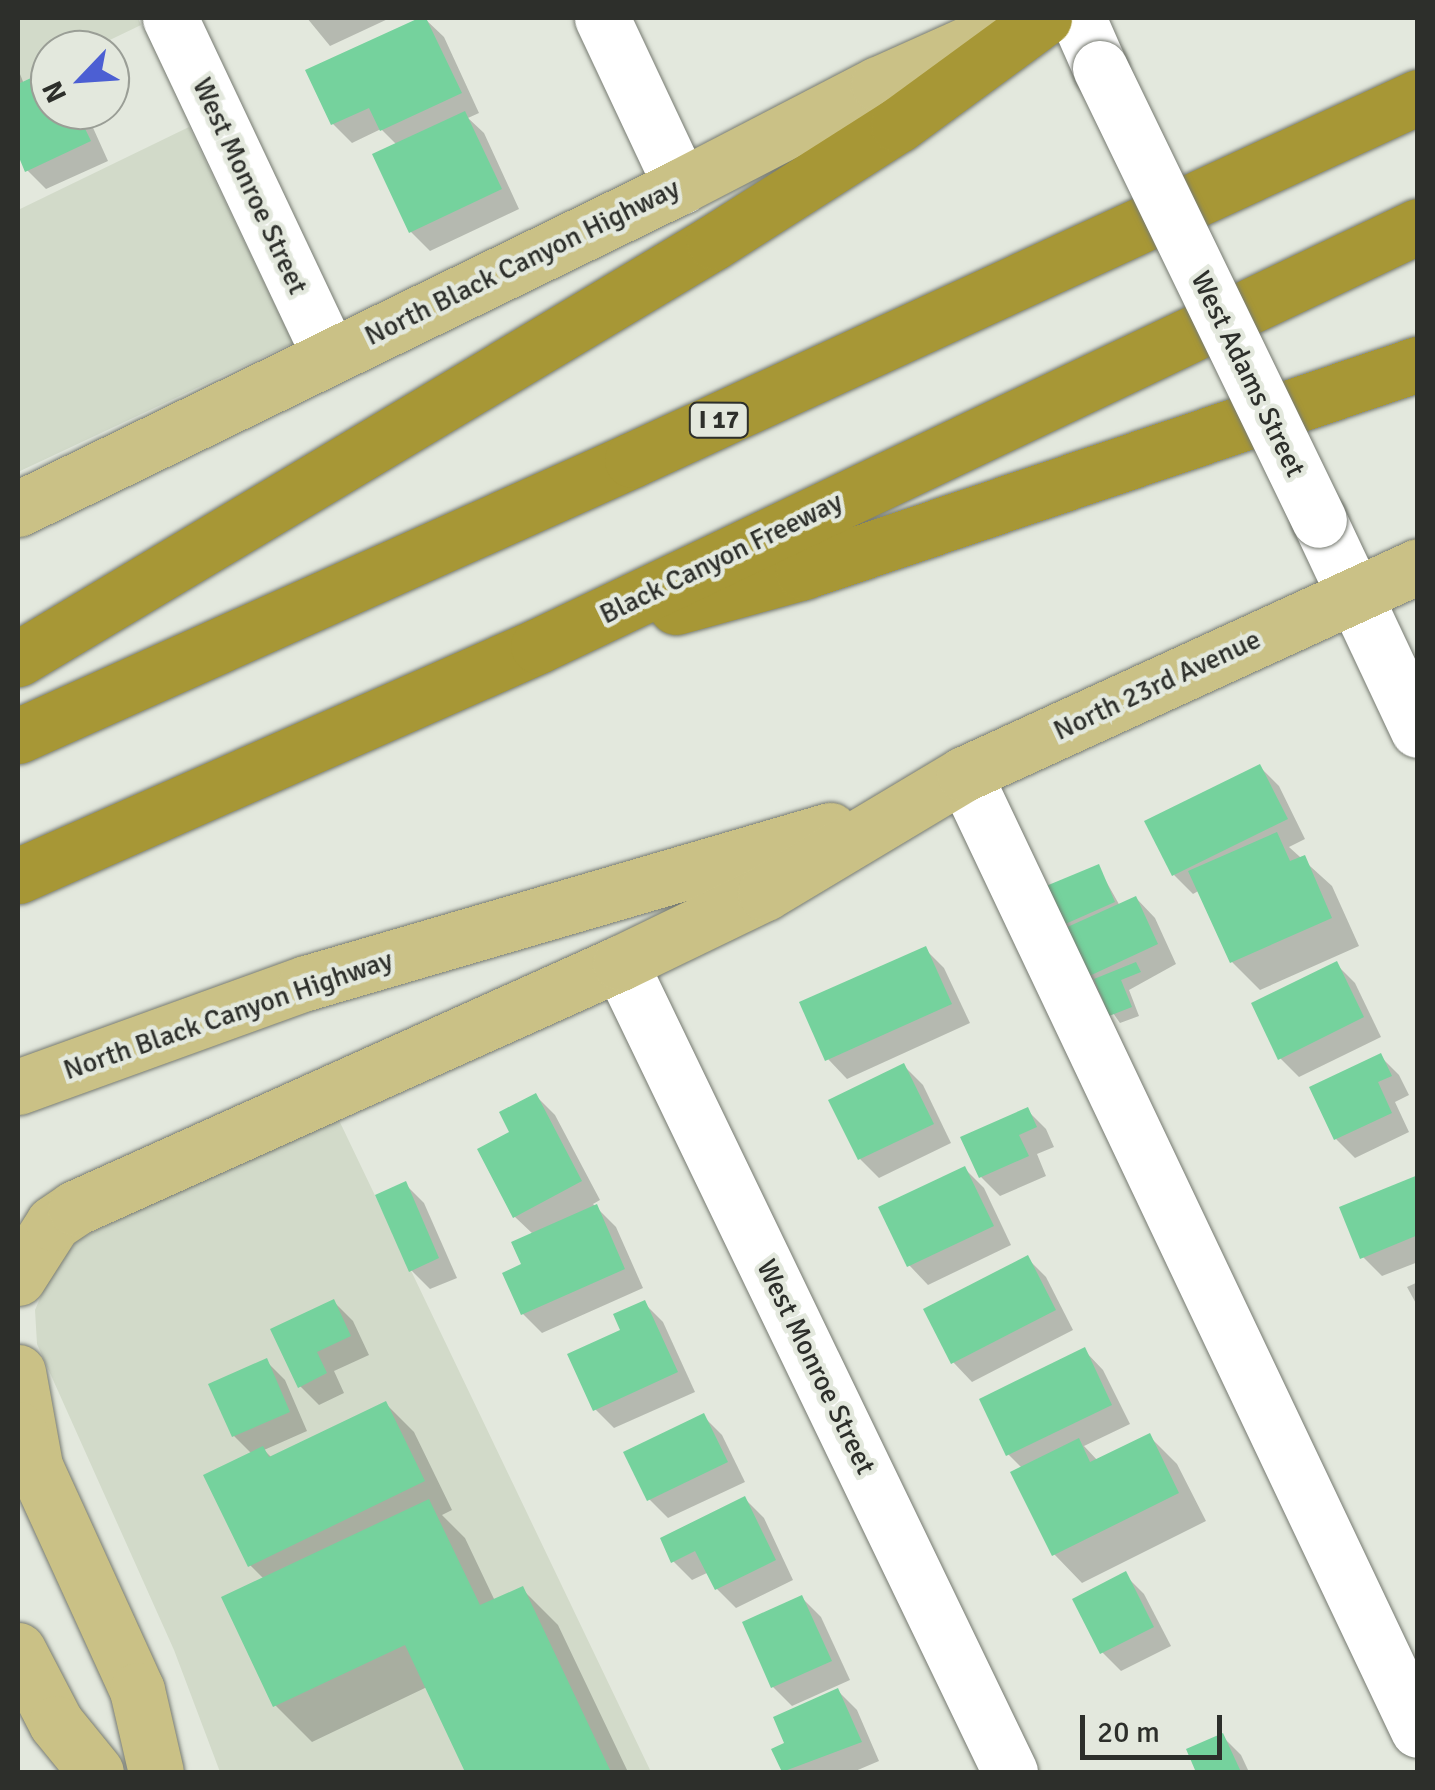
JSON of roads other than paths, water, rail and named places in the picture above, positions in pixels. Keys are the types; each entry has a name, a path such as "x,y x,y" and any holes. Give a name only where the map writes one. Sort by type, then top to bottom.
{"highway":[{"path":"18,659 714,242 898,125 1044,18"},
{"name":"I 17","path":"18,736 1418,98"},
{"name":"Black Canyon Freeway","path":"18,876 538,646 1418,226"},
{"path":"538,646 804,572 1418,364"}],"main road":[{"name":"North Black Canyon Highway","path":"18,509 329,354 681,186 878,84 1027,18"},
{"name":"North 23rd Avenue","path":"898,809 964,774 1418,566"},
{"name":"North Black Canyon Highway","path":"18,1086 306,983 898,809"},
{"path":"18,1278 45,1232 75,1208 620,963 764,893 898,809"},
{"path":"18,1372 27,1449 138,1690 156,1772"},
{"path":"18,1650 56,1723 96,1772"}],"street":[{"name":"West Monroe Street","path":"170,18 329,354"},
{"path":"602,18 681,186"},
{"name":"West Adams Street","path":"1078,18 1418,730"},
{"path":"964,774 1418,1730"},
{"name":"West Monroe Street","path":"620,963 1010,1772"}]}
